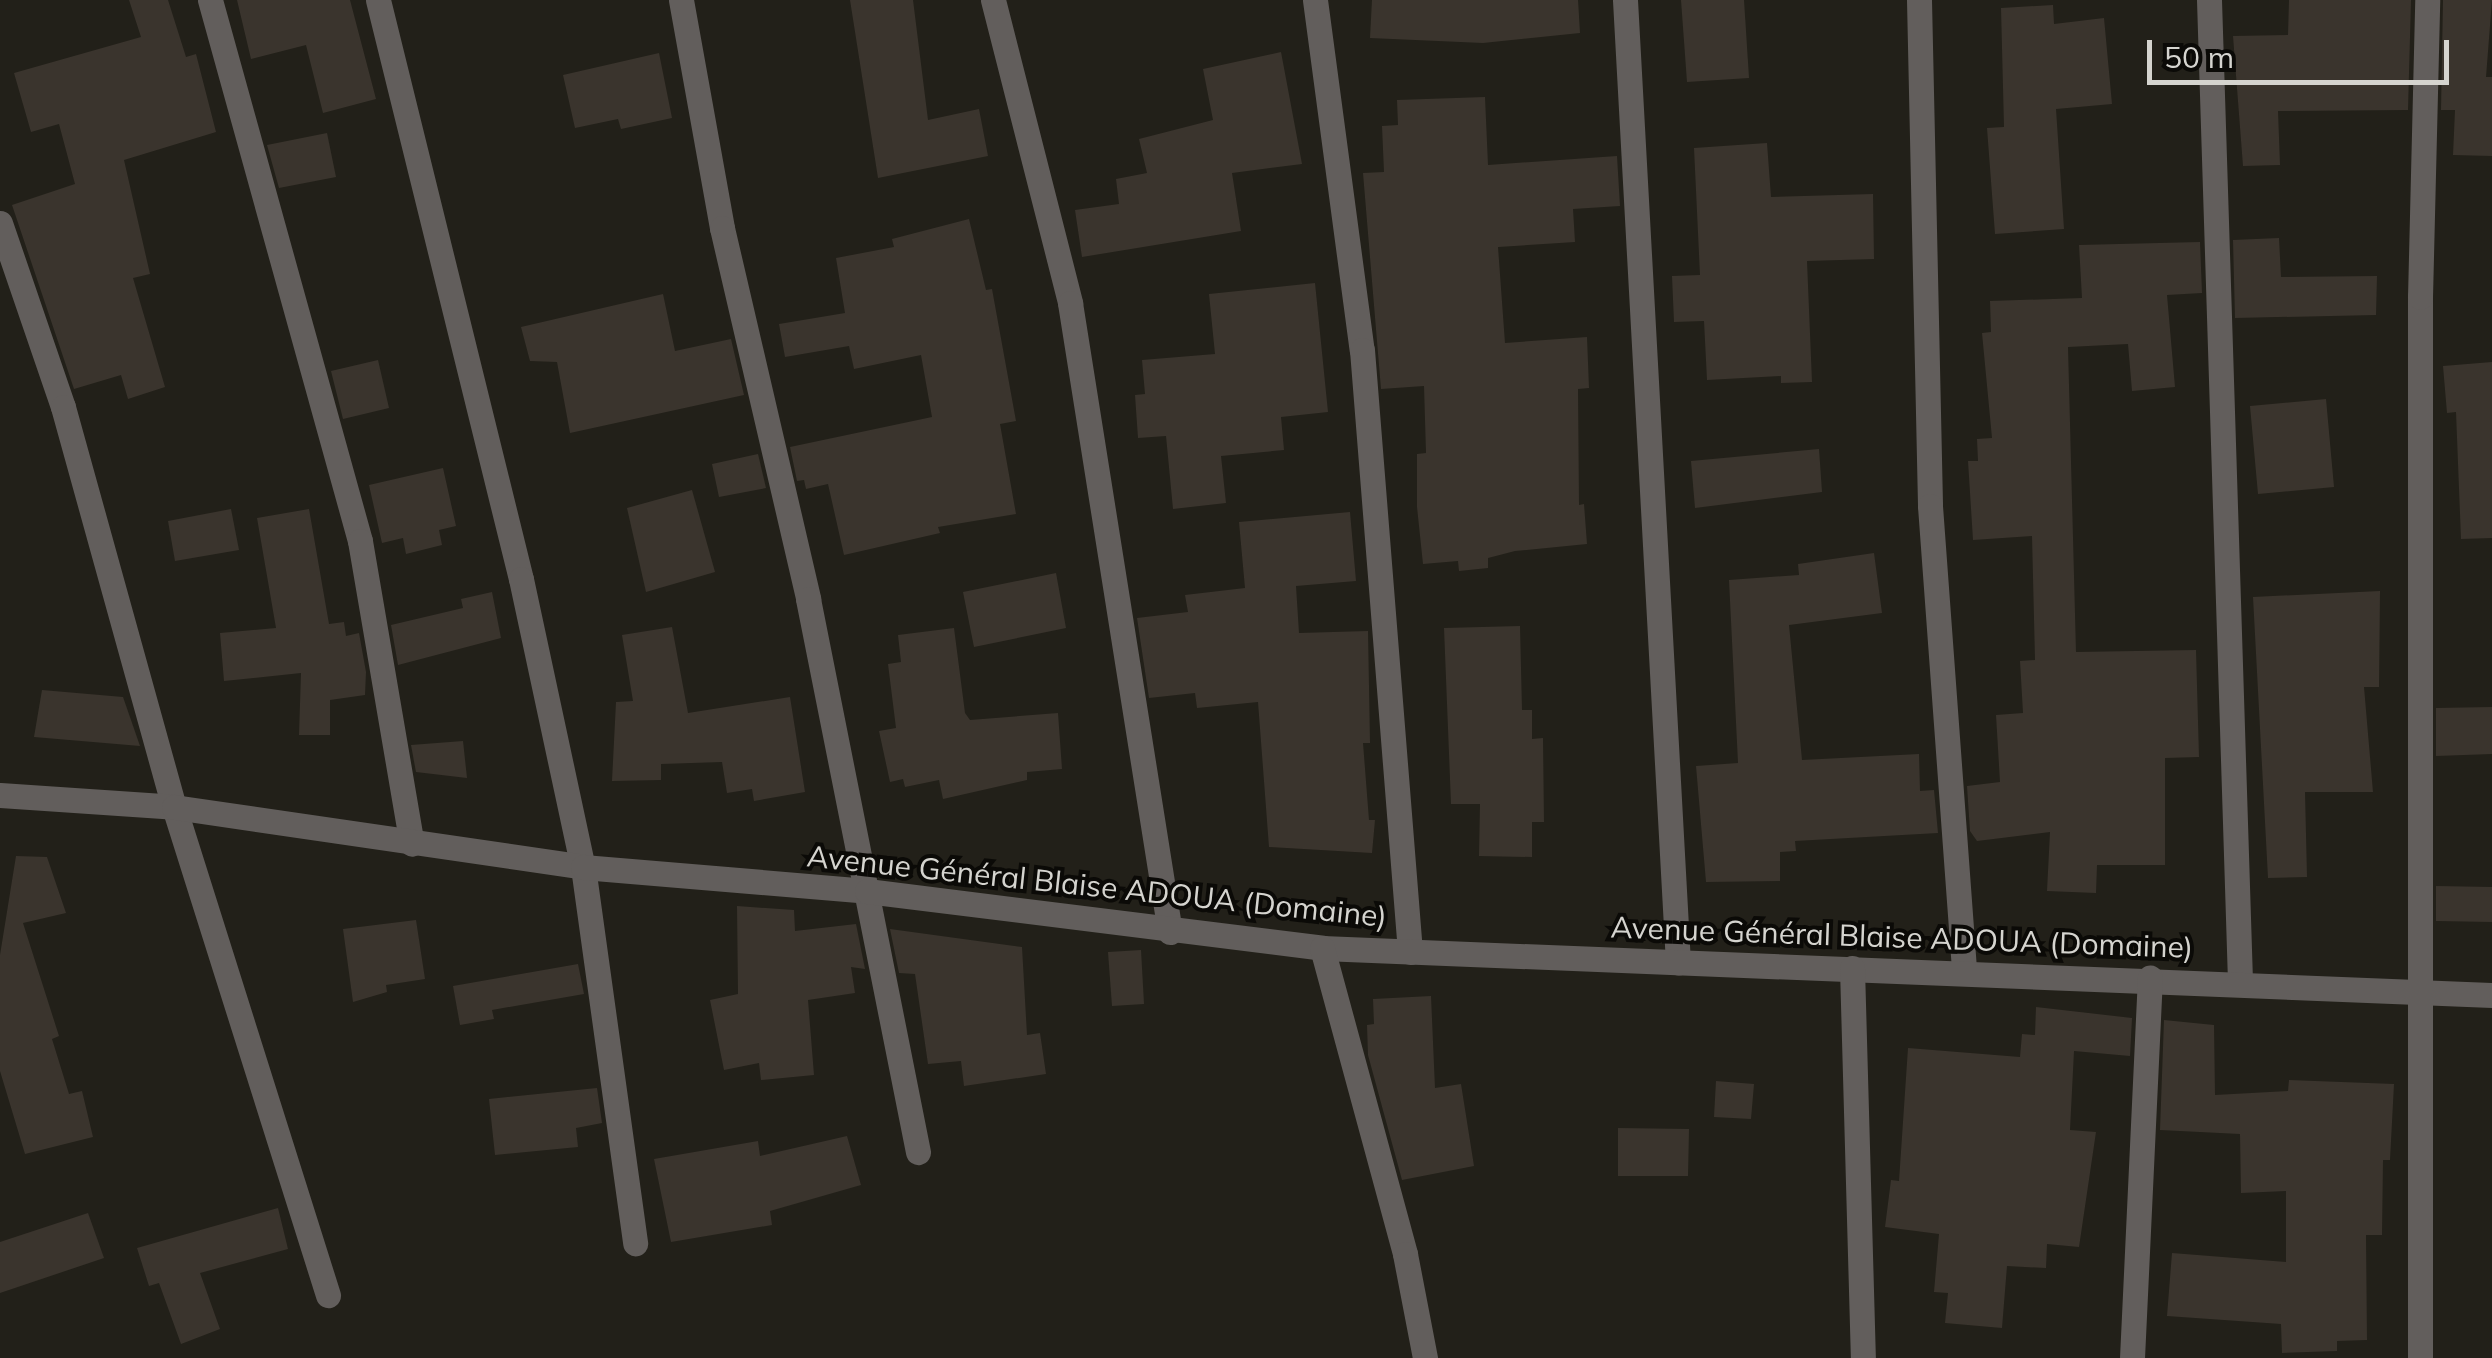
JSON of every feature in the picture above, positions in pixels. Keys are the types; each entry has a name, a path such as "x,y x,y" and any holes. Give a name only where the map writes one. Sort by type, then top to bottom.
{"street":[{"path":"210,0 360,541 412,844"},
{"path":"378,0 521,579 583,866 635,1244"},
{"path":"681,0 722,228 867,890 918,1152"},
{"path":"993,0 1070,303 1170,932"},
{"path":"1315,0 1362,350 1410,952"},
{"path":"1625,0 1678,963"},
{"path":"1919,0 1930,506 1964,972"},
{"path":"2209,0 2240,980"},
{"path":"2420,1358 2426,0"},
{"path":"0,223 62,407 174,807 328,1295"},
{"name":"Avenue Général Blaise ADOUA (Domaine)","path":"0,795 174,807 583,866 867,890 1170,932 1322,948 2240,980 2492,994"},
{"path":"1322,948 1405,1254 1425,1358"},
{"path":"1852,968 1863,1358"},
{"path":"2132,1358 2150,977"}],"building":[{"path":"129,0 168,0 186,57 196,54 216,132 124,160 150,274 133,278 165,387 128,399 121,375 74,389 12,205 75,184 59,124 31,132 14,73 141,37"},
{"path":"237,0 350,0 376,99 323,113 306,45 251,59"},
{"path":"850,0 913,0 928,120 979,109 988,156 878,178"},
{"path":"1372,0 1578,0 1580,33 1483,43 1370,38"},
{"path":"1681,0 1744,0 1749,78 1687,82"},
{"path":"2289,0 2411,0 2408,110 2278,111 2280,165 2243,166 2233,36 2288,35"},
{"path":"2443,0 2492,0 2486,77 2492,77 2492,156 2453,155 2455,110 2441,110"},
{"path":"2053,5 2054,24 2104,18 2112,104 2056,109 2064,229 1995,234 1987,128 2004,127 2001,8"},
{"path":"1281,52 1302,164 1232,173 1241,231 1082,257 1075,210 1119,204 1116,179 1147,173 1139,139 1213,120 1203,69"},
{"path":"659,53 672,118 621,129 618,119 575,128 563,75"},
{"path":"1485,97 1488,165 1617,156 1620,206 1573,209 1575,242 1498,247 1505,343 1587,337 1589,388 1578,389 1579,505 1584,504 1587,544 1515,551 1488,558 1488,568 1459,571 1458,561 1423,564 1417,454 1426,453 1424,386 1381,389 1363,173 1384,172 1382,126 1398,125 1397,100"},
{"path":"327,133 336,177 279,188 267,145"},
{"path":"1767,143 1771,197 1873,194 1874,259 1807,261 1812,382 1781,383 1781,376 1707,380 1704,321 1674,322 1672,276 1700,275 1694,148"},
{"path":"969,219 986,290 992,289 1016,421 1000,424 1016,514 938,527 940,533 844,555 828,484 806,489 804,480 797,481 790,447 932,417 921,355 854,369 849,346 785,357 779,324 845,313 836,258 894,247 892,239"},
{"path":"2279,238 2281,277 2377,276 2376,315 2235,318 2233,240"},
{"path":"2200,242 2202,293 2167,295 2175,387 2132,391 2128,344 2068,347 2076,652 2196,650 2199,757 2165,758 2165,865 2097,865 2096,893 2047,891 2050,832 1977,841 1970,831 1967,786 2000,782 1996,715 2023,713 2020,661 2035,660 2032,536 1973,540 1968,461 1978,461 1977,439 1992,438 1982,333 1991,332 1990,301 2082,298 2079,245"},
{"path":"1315,283 1328,412 1281,417 1284,450 1221,456 1226,503 1173,509 1166,436 1138,438 1135,395 1145,394 1142,360 1215,354 1209,294"},
{"path":"663,294 675,351 731,339 744,395 570,433 557,362 530,361 521,327"},
{"path":"378,360 389,408 343,419 331,371"},
{"path":"2492,362 2492,538 2461,539 2456,412 2447,413 2443,366"},
{"path":"2326,399 2334,487 2258,494 2250,406"},
{"path":"1819,449 1822,492 1695,508 1691,461"},
{"path":"758,454 766,488 719,497 712,464"},
{"path":"443,468 456,526 439,530 442,545 406,554 403,538 382,543 369,485"},
{"path":"692,490 715,572 646,592 627,508"},
{"path":"231,509 239,550 175,561 168,521"},
{"path":"309,509 329,624 344,622 346,636 359,633 366,672 365,695 330,700 330,735 299,735 301,673 224,681 220,633 276,628 257,518"},
{"path":"1350,512 1356,581 1296,586 1299,633 1368,631 1370,743 1363,743 1369,820 1375,820 1372,853 1269,847 1258,702 1197,708 1195,693 1149,698 1137,618 1188,612 1185,595 1245,588 1239,522"},
{"path":"1874,553 1882,613 1789,625 1802,760 1919,754 1920,791 1934,790 1938,833 1795,841 1796,851 1780,852 1780,881 1706,882 1696,766 1738,763 1729,580 1799,575 1798,564"},
{"path":"1056,573 1066,628 974,647 963,592"},
{"path":"2380,591 2379,687 2364,687 2373,792 2305,792 2307,877 2268,878 2253,597"},
{"path":"492,592 501,638 398,665 391,625 463,608 461,599"},
{"path":"1520,626 1522,710 1532,710 1532,739 1543,738 1544,822 1532,822 1532,857 1479,856 1480,804 1451,804 1444,628"},
{"path":"672,627 688,713 790,697 805,792 754,801 752,789 727,793 722,762 661,764 661,780 612,781 616,702 633,701 622,635"},
{"path":"954,628 965,713 970,720 1058,713 1062,769 1027,772 1027,780 943,799 939,780 905,787 903,779 890,782 879,731 896,728 888,664 901,662 898,635"},
{"path":"42,690 123,697 140,746 34,737"},
{"path":"2492,707 2492,754 2436,756 2436,708"},
{"path":"463,741 467,778 416,772 411,745"},
{"path":"16,856 47,857 66,913 23,923 59,1036 52,1039 69,1094 82,1091 93,1137 25,1154 0,1071 0,955"},
{"path":"2436,886 2492,887 2492,922 2436,921"},
{"path":"737,906 794,910 795,931 856,924 865,969 851,967 855,993 808,1000 814,1075 761,1080 759,1063 724,1070 710,1000 738,994"},
{"path":"416,920 425,979 386,985 387,992 353,1002 343,929"},
{"path":"890,929 1022,947 1027,1035 1040,1033 1046,1074 964,1086 961,1061 928,1064 915,974 899,973"},
{"path":"1141,950 1144,1004 1112,1006 1108,952"},
{"path":"578,964 584,994 492,1010 494,1019 460,1025 453,986"},
{"path":"1431,996 1435,1088 1461,1084 1474,1166 1402,1180 1368,1055 1367,1025 1374,1024 1373,999"},
{"path":"2036,1007 2132,1018 2130,1056 2074,1051 2070,1130 2096,1132 2079,1247 2047,1244 2046,1268 2007,1266 2002,1328 1945,1323 1948,1293 1934,1292 1939,1234 1885,1227 1891,1180 1899,1181 1908,1048 2020,1057 2022,1034 2035,1035"},
{"path":"2164,1020 2214,1025 2215,1095 2288,1091 2289,1080 2394,1084 2390,1160 2383,1160 2382,1235 2366,1235 2367,1340 2337,1341 2337,1351 2282,1353 2281,1324 2167,1316 2172,1253 2286,1262 2286,1191 2241,1193 2240,1134 2160,1130"},
{"path":"1716,1081 1754,1084 1751,1119 1714,1117"},
{"path":"597,1088 602,1123 576,1128 578,1147 495,1155 489,1099"},
{"path":"1618,1128 1689,1129 1688,1176 1618,1176"},
{"path":"847,1136 861,1185 770,1211 772,1225 671,1242 654,1159 758,1141 760,1156"},
{"path":"278,1208 288,1249 200,1273 220,1329 181,1344 159,1283 149,1286 137,1248"},
{"path":"88,1213 104,1258 0,1293 0,1242"}]}
